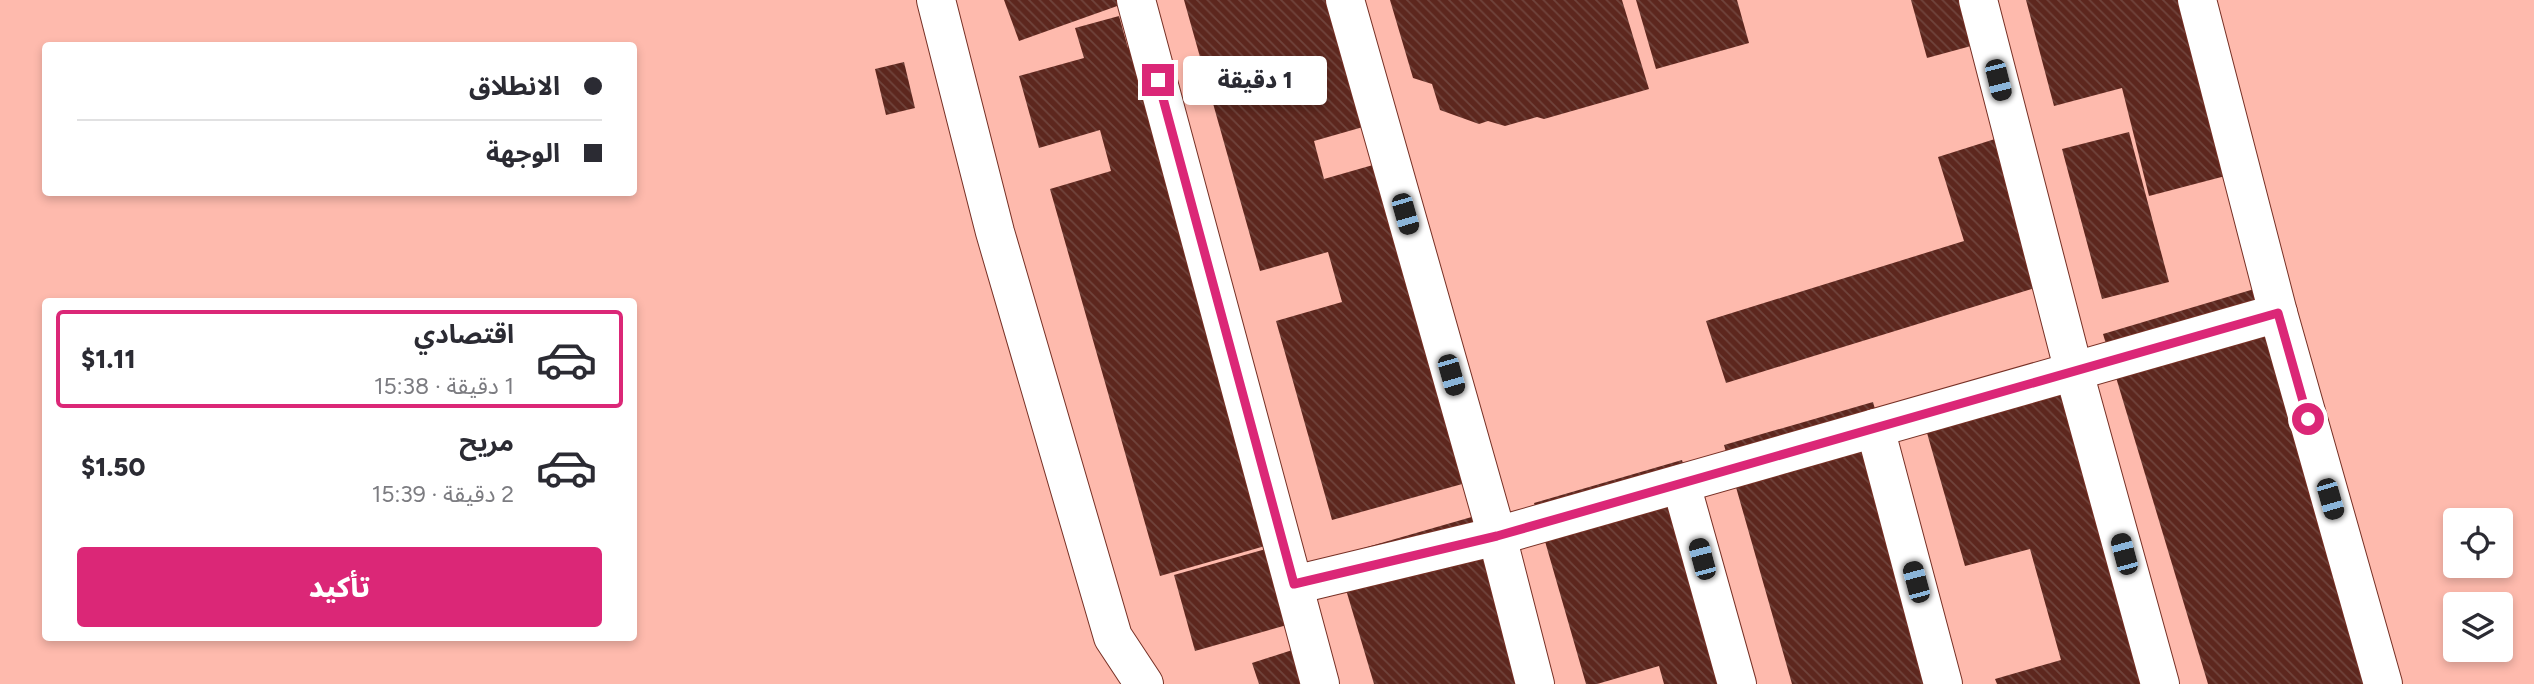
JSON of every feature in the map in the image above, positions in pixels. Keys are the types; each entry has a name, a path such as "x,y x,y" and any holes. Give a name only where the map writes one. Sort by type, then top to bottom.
{"street":[{"path":"936,0 995,232 1113,637 1144,684"},
{"path":"1136,0 1320,684"},
{"path":"1345,0 1497,536 1535,684"},
{"path":"1978,0 2074,372 2160,684"},
{"path":"2197,0 2278,313 2383,684"},
{"path":"1294,584 1497,536 2278,313"},
{"path":"1875,428 1943,684"},
{"path":"1681,484 1737,684"}],"building":[{"path":"1004,0 1134,0 1019,41"},
{"path":"1184,0 1350,0 1384,121 1314,141 1324,179 1394,159 1484,478 1332,520 1276,321 1342,302 1328,252 1260,271"},
{"path":"1390,0 1622,0 1649,89 1544,119 1537,117 1505,126 1488,121 1479,124 1440,110 1432,84 1413,78"},
{"path":"1636,0 1737,0 1749,43 1656,69"},
{"path":"1911,0 1959,0 1971,46 1927,58"},
{"path":"2026,0 2192,0 2233,174 2149,196 2122,88 2054,106"},
{"path":"1119,16 1128,48 1151,41 1289,539 1160,576 1050,189 1111,171 1100,130 1039,148 1019,76 1084,58 1075,28"},
{"path":"904,62 915,108 886,115 875,69"},
{"path":"2129,132 2169,282 2102,299 2062,149"},
{"path":"1995,139 2041,286 1726,383 1706,321 1964,241 1938,157"},
{"path":"2261,287 2379,684 2208,684 2103,334"},
{"path":"2070,355 2163,684 1997,684 1995,679 2061,660 2030,549 1965,566 1917,398"},
{"path":"1873,402 1954,684 1792,684 1724,445"},
{"path":"1682,460 1746,684 1664,684 1659,666 1597,684 1586,684 1534,503"},
{"path":"1489,512 1539,684 1374,684 1336,556"},
{"path":"1291,542 1312,618 1195,651 1174,575"},
{"path":"1317,642 1330,684 1259,684 1252,663"}],"route":[{"path":"1158,80 1294,584 1497,536 2278,313 2308,419"}]}
